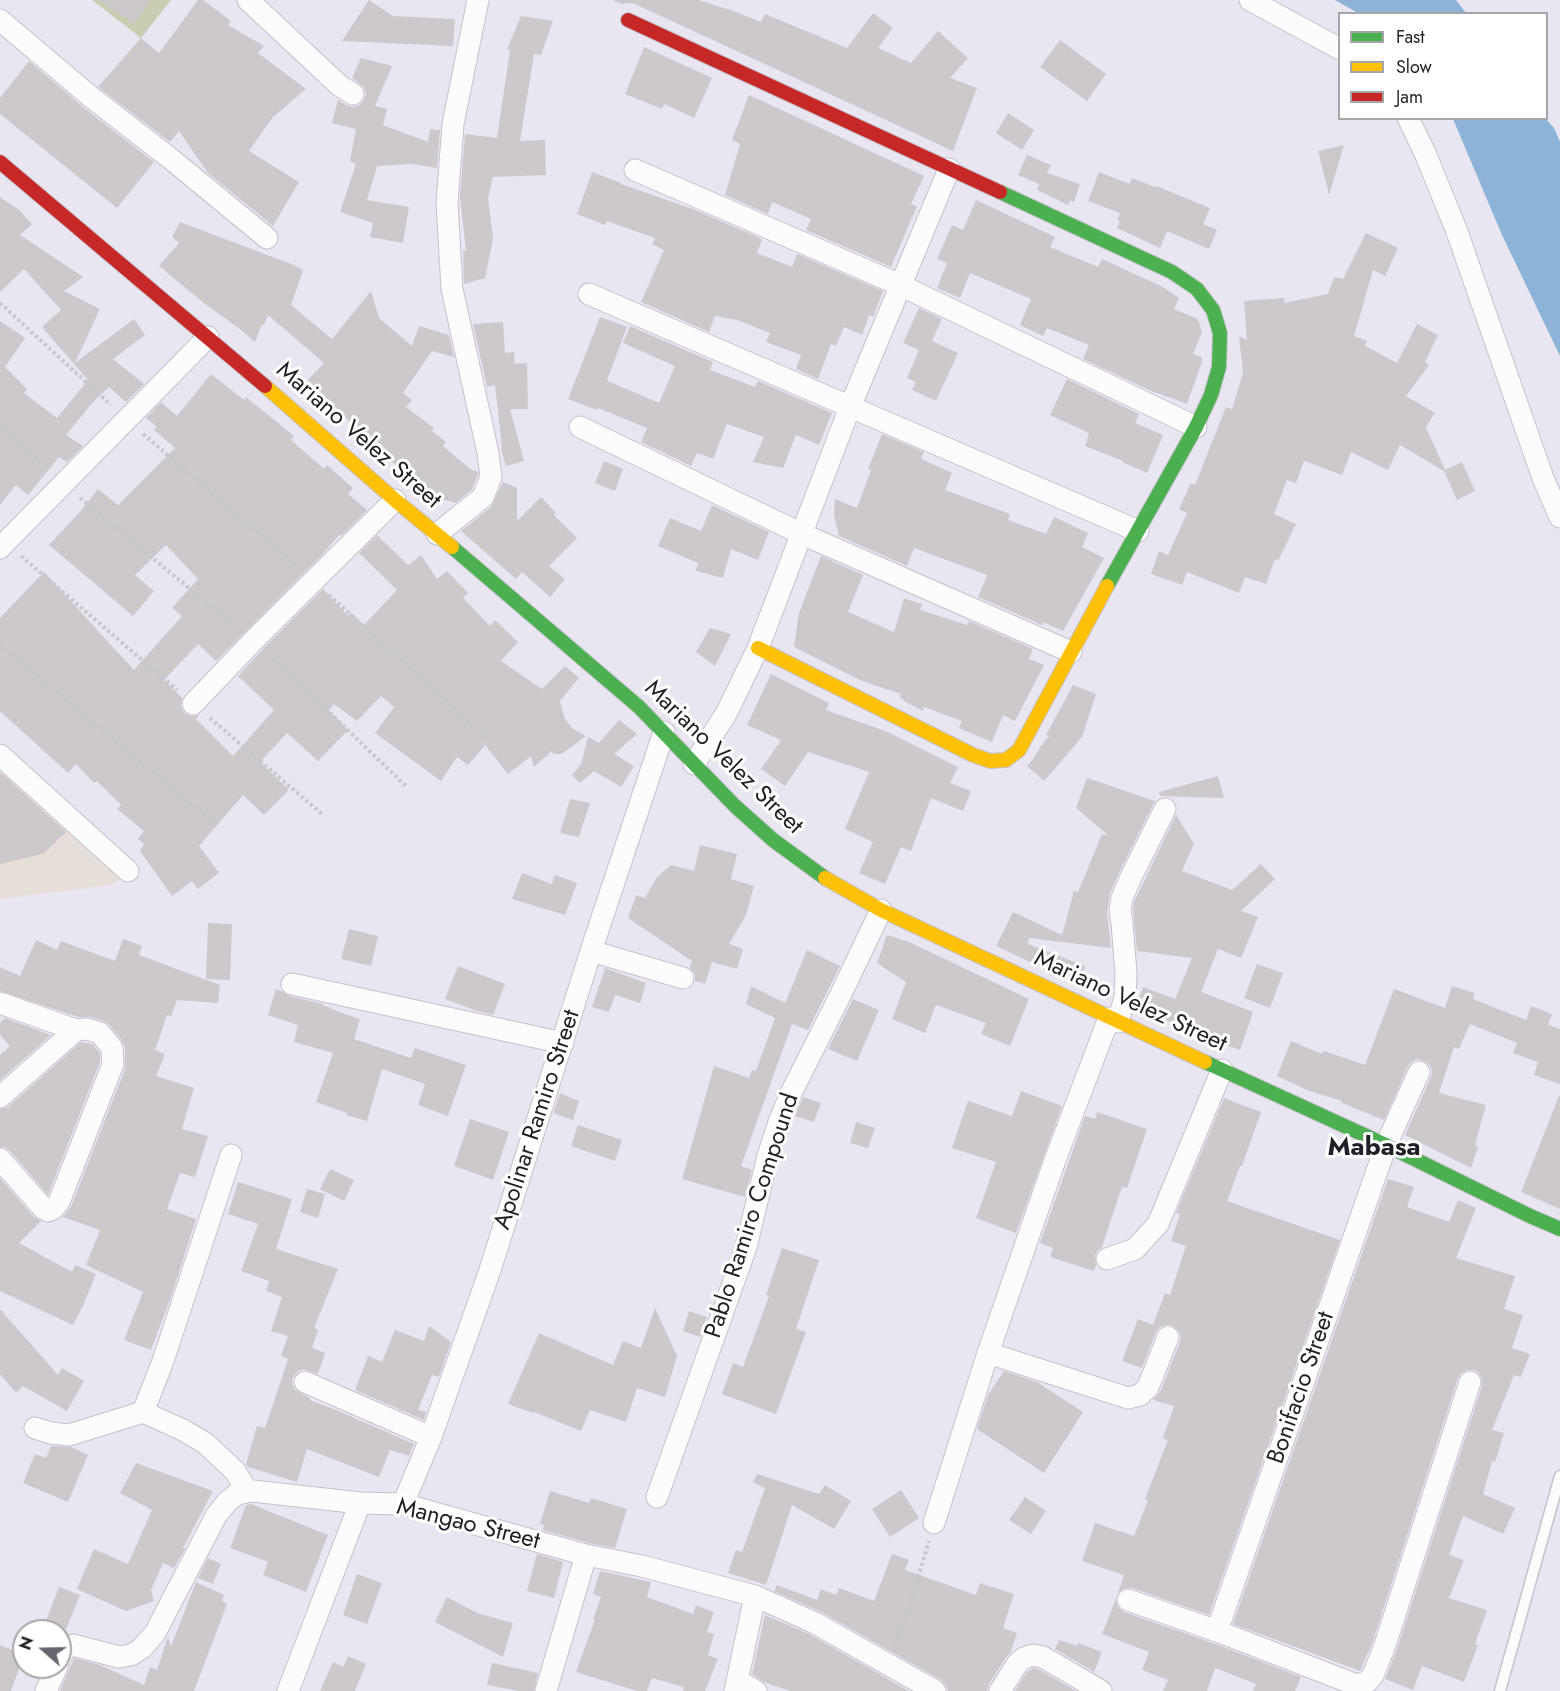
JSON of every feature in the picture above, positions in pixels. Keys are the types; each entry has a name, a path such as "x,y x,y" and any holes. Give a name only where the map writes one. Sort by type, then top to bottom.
{"street":[{"path":"248,0 340,86 353,94"},
{"path":"437,534 483,497 491,477 488,453 452,289 447,202 453,124 478,0"},
{"path":"1250,0 1338,49"},
{"path":"0,20 91,97 267,238"},
{"path":"628,20 1172,272 1197,289 1213,310 1220,333 1219,367 1211,396 1196,427 1019,750 1006,760 990,761 973,755 758,648"},
{"path":"1409,120 1456,229 1543,478 1560,517"},
{"name":"Mariano Velez Street","path":"0,162 208,337 395,500 639,707 735,806 773,840 822,876 881,910 1113,1020 1386,1145 1560,1229"},
{"path":"694,764 727,712 758,648 850,407 949,169"},
{"path":"635,170 900,285 1196,427"},
{"path":"589,294 1138,531"},
{"path":"3,545 208,337"},
{"path":"580,427 802,534 1071,652"},
{"path":"193,704 395,500"},
{"name":"Apolinar Ramiro Street","path":"403,1504 431,1437 490,1270 591,951 664,732"},
{"path":"0,755 128,871"},
{"path":"934,1523 988,1353 1055,1160 1113,1020 1125,997 1126,973 1120,910 1122,898 1165,809"},
{"name":"Pablo Ramiro Compound","path":"657,1497 746,1247 768,1156 779,1122 881,910"},
{"path":"591,951 683,978"},
{"path":"292,984 563,1043"},
{"path":"0,1003 75,1030 87,1029 100,1033 112,1048 113,1064 59,1202 53,1209 48,1211 43,1208 0,1159"},
{"path":"0,1097 75,1030"},
{"path":"1107,1259 1135,1249 1158,1224 1222,1070"},
{"name":"Bonifacio Street","path":"1217,1631 1386,1145 1419,1072"},
{"path":"143,1412 164,1361 231,1155"},
{"path":"988,1353 1128,1398 1140,1395 1148,1387 1168,1337"},
{"path":"305,1382 431,1437"},
{"path":"1128,1600 1217,1631 1354,1684 1364,1684 1373,1675 1384,1648 1470,1382"},
{"path":"35,1428 69,1435 143,1412 205,1443 235,1471 247,1491 237,1494 227,1502 216,1516 155,1634 142,1648 131,1655 119,1657 72,1646"},
{"name":"Mangao Street","path":"247,1491 360,1503 403,1504 586,1556 642,1566 755,1596 815,1623 935,1691"},
{"path":"288,1691 360,1503"},
{"path":"546,1691 586,1556"},
{"path":"755,1596 736,1686 756,1691"},
{"path":"1000,1691 1017,1664 1033,1655 1043,1657 1101,1691"}],"lane":[{"path":"1500,1691 1560,1476"}],"path":[{"path":"0,303 126,419"},
{"path":"0,424 64,484"},
{"path":"3,545 323,815"},
{"path":"0,645 214,823"},
{"path":"887,1663 908,1611 934,1523"}],"shaded area":[{"path":"0,764 123,877 112,885 0,899"}],"green space":[{"path":"92,0 171,0 141,38"}],"water":[{"path":"1335,0 1456,0 1465,12 1356,12"},
{"path":"1453,120 1547,120 1554,128 1560,142 1560,356 1502,235"}],"building":[{"path":"99,0 150,0 134,24"},
{"path":"198,0 203,0 231,21 228,25 264,46 258,53 306,89 273,117 249,151 299,182 273,226 208,173 179,131 170,142 98,87 141,38 159,53"},
{"path":"369,0 393,16 455,19 453,46 342,41"},
{"path":"614,0 699,0 761,22 765,14 847,48 873,13 893,28 878,48 911,63 938,31 968,58 950,78 977,88 953,151 635,4 622,4"},
{"path":"521,16 553,21 541,55 534,54 520,141 545,140 546,175 493,177 488,198 493,239 485,278 464,284 463,251 466,251 460,197 465,134 497,138 510,50 507,49"},
{"path":"1060,40 1106,74 1087,101 1040,67"},
{"path":"644,47 712,78 694,118 664,104 662,109 625,94"},
{"path":"361,58 392,66 375,106 387,109 383,125 428,142 430,129 440,130 437,168 412,164 377,166 367,200 409,207 403,243 370,237 373,223 340,212 356,164 350,161 356,129 332,123 338,100 353,107 360,105 364,100 366,94 364,87 352,78"},
{"path":"29,61 83,107 154,162 117,208 0,114 0,98"},
{"path":"749,95 924,176 911,204 917,206 891,267 806,230 811,219 772,202 768,214 725,195 740,144 732,140"},
{"path":"1008,113 1034,130 1022,150 996,133"},
{"path":"1344,145 1329,195 1318,151"},
{"path":"1027,155 1051,165 1047,173 1080,184 1074,202 1070,200 1068,205 1037,190 1039,184 1018,175"},
{"path":"592,172 695,210 760,238 762,240 757,253 792,267 797,254 883,291 873,317 869,315 862,335 844,327 836,346 831,344 818,379 796,369 801,355 766,342 770,333 737,320 715,316 709,332 641,302 664,250 652,244 655,238 607,221 605,225 577,214"},
{"path":"1099,172 1130,184 1132,178 1210,208 1203,224 1217,230 1209,249 1167,231 1160,248 1117,228 1120,213 1088,201"},
{"path":"0,197 18,209 32,224 20,235 83,277 64,291 100,309 75,363 134,319 145,335 113,359 144,384 126,402 109,387 93,402 66,435 83,446 67,462 59,457 28,495 16,485 0,505 0,321 25,338 5,367 27,389 24,393 57,418 88,380 42,327 61,310 24,269 0,292"},
{"path":"976,200 1055,237 1050,247 1098,267 1102,259 1163,287 1179,298 1174,309 1198,319 1202,332 1193,354 1202,357 1202,362 1187,404 1149,390 1083,359 1089,345 1047,328 1043,336 1020,325 1031,299 970,273 960,298 937,288 947,263 937,259 952,225 963,230"},
{"path":"180,222 303,270 291,305 332,339 371,291 379,318 412,346 419,326 449,335 454,357 432,351 403,393 412,400 406,407 434,428 432,431 446,442 443,446 470,469 478,472 472,489 456,503 433,497 418,483 416,486 394,467 396,465 308,380 324,363 268,315 255,342 159,266 179,243 172,237"},
{"path":"1366,233 1398,248 1385,276 1373,270 1354,336 1367,341 1365,346 1397,363 1417,324 1438,335 1425,362 1429,365 1406,396 1435,413 1426,427 1445,470 1462,462 1475,491 1457,500 1444,471 1400,445 1388,470 1351,452 1342,475 1304,461 1296,483 1287,480 1274,514 1296,524 1278,561 1275,559 1266,584 1245,577 1239,593 1187,572 1182,585 1151,574 1159,551 1168,555 1187,513 1179,509 1191,483 1195,485 1226,407 1232,409 1243,373 1239,336 1247,340 1244,301 1284,298 1284,303 1328,294 1334,277 1343,279"},
{"path":"919,308 942,319 932,341 958,353 936,401 912,390 916,382 907,378 919,350 903,343"},
{"path":"600,317 627,327 608,381 659,403 675,366 623,343 630,326 713,362 710,370 755,387 758,381 832,413 819,445 796,435 783,468 753,462 764,437 727,424 713,459 697,453 691,466 641,442 647,428 598,408 597,410 568,399"},
{"path":"503,322 505,353 514,352 515,364 527,363 528,409 510,409 524,461 506,466 501,448 495,385 487,387 473,324"},
{"path":"211,374 244,400 246,397 294,436 291,440 324,469 327,465 353,488 348,494 367,510 341,536 340,534 216,661 198,644 164,680 182,698 181,707 184,713 191,716 199,715 196,719 233,756 274,710 238,676 262,650 323,589 348,616 351,613 364,625 397,590 359,553 377,535 408,565 421,555 437,579 447,571 468,593 463,598 490,626 495,620 518,642 501,661 542,689 565,666 579,678 560,701 565,719 573,729 586,736 562,754 553,754 552,751 534,767 531,756 508,774 485,745 468,765 457,757 441,781 375,733 394,707 381,696 357,721 334,704 329,710 348,730 318,761 287,733 260,762 289,790 264,815 243,795 199,846 219,873 198,889 192,881 172,896 140,851 144,844 138,839 144,831 117,809 121,805 97,781 94,783 76,764 68,773 0,711 0,618 44,572 134,670 182,616 172,608 198,579 166,545 135,575 154,591 133,616 49,545 98,489 118,505 175,448 154,430 157,427 146,418 161,402 177,416"},
{"path":"1067,379 1139,414 1135,423 1163,435 1147,473 1085,446 1089,433 1050,415"},
{"path":"882,434 924,452 921,459 952,473 945,490 1010,514 1008,520 1046,534 1054,517 1088,533 1082,547 1104,558 1063,631 1043,622 1042,625 978,597 987,575 914,548 907,566 839,536 834,515 835,499 857,508 871,470 868,469"},
{"path":"604,461 623,469 615,491 595,483"},
{"path":"503,482 517,488 517,521 541,497 556,513 554,515 577,538 549,566 565,579 550,597 522,572 516,579 461,531 491,507"},
{"path":"712,505 769,532 758,560 731,549 723,578 696,571 698,563 658,546 670,518 701,531"},
{"path":"821,556 863,575 848,612 894,632 904,598 922,604 920,610 967,625 969,621 1033,649 1029,659 1044,665 1015,721 1003,715 992,742 959,728 962,721 924,707 923,711 900,698 901,694 862,681 794,647 799,613"},
{"path":"710,628 731,634 715,666 696,652"},
{"path":"771,674 829,703 826,710 888,732 958,767 950,783 971,791 963,811 931,798 911,851 901,847 885,884 859,873 873,842 845,829 869,772 808,752 785,786 761,769 781,740 747,725"},
{"path":"1073,685 1096,694 1082,737 1044,781 1027,766 1049,736 1046,735"},
{"path":"619,720 637,734 614,754 634,766 621,787 594,771 580,783 572,775 581,764 588,737 599,743"},
{"path":"0,772 66,832 43,854 0,864"},
{"path":"1218,776 1224,798 1160,796 1159,792"},
{"path":"1087,778 1155,801 1110,893 1107,912 1111,948 1029,938 1028,944 1085,966 1081,979 1047,970 996,946 1013,912 1062,935 1074,891 1078,892 1102,834 1109,836 1076,808"},
{"path":"570,799 590,803 579,837 560,833"},
{"path":"1176,815 1194,844 1182,871 1232,890 1261,864 1275,879 1241,911 1258,917 1241,958 1218,949 1201,992 1253,1012 1240,1050 1225,1045 1223,1049 1196,1038 1198,1032 1135,1009 1143,987 1175,999 1192,958 1137,951 1134,902"},
{"path":"700,845 737,854 731,879 754,886 746,915 729,944 743,949 737,969 712,962 705,984 695,981 695,974 690,968 692,961 628,918 636,895 645,898 657,877 671,865 694,871"},
{"path":"522,873 552,884 555,875 577,883 565,915 512,899"},
{"path":"208,923 232,924 230,980 206,979"},
{"path":"349,929 378,936 371,966 341,959"},
{"path":"887,935 909,942 1029,999 1010,1046 981,1034 986,1023 936,1005 925,1033 892,1019 906,982 877,963"},
{"path":"123,939 142,946 139,955 220,985 218,1003 177,1000 171,1016 167,1015 155,1050 165,1054 156,1076 194,1088 182,1129 208,1136 195,1177 180,1173 167,1209 196,1219 151,1350 124,1340 143,1292 86,1265 100,1230 63,1217 71,1207 125,1069 125,1047 110,1025 104,1021 90,1017 78,1017 0,991 0,967 20,976 36,940 57,950 61,941 115,961"},
{"path":"807,950 840,966 808,1030 792,1024 741,1166 752,1170 745,1197 682,1179 714,1066 749,1078 752,1070 756,1071 775,1018 746,1004 751,986 785,1003"},
{"path":"1257,964 1283,973 1270,1008 1244,998"},
{"path":"458,966 505,984 493,1015 445,999"},
{"path":"605,968 646,983 640,1003 615,995 609,1012 592,1007"},
{"path":"1452,986 1475,993 1473,999 1526,1020 1531,1006 1552,1014 1548,1025 1560,1029 1560,1084 1534,1075 1538,1062 1513,1053 1517,1043 1470,1024 1459,1049 1454,1047 1439,1093 1486,1105 1475,1145 1478,1147 1471,1168 1405,1135 1431,1077 1430,1065 1425,1061 1417,1059 1408,1066 1384,1120 1277,1076 1291,1041 1322,1054 1324,1051 1365,1065 1394,989 1445,1008"},
{"path":"276,989 289,996 323,1004 360,1019 354,1039 411,1058 415,1048 466,1065 448,1116 418,1105 425,1084 382,1069 367,1121 316,1102 333,1053 294,1042 298,1025 268,1015"},
{"path":"853,999 879,1010 857,1061 828,1049"},
{"path":"5,1018 51,1035 0,1080 0,1055 10,1046 0,1035 0,1023"},
{"path":"81,1042 92,1044 100,1053 100,1062 48,1195 10,1151 5,1147 0,1147 0,1109 8,1107"},
{"path":"1021,1091 1062,1106 1016,1233 976,1218 996,1162 952,1148 968,1101 1012,1116"},
{"path":"560,1093 579,1101 573,1120 553,1113"},
{"path":"1560,1096 1560,1209 1521,1192"},
{"path":"803,1097 821,1103 814,1122 795,1116"},
{"path":"1224,1098 1261,1112 1227,1201 1340,1240 1209,1615 1132,1588 1125,1588 1118,1593 1124,1575 1082,1561 1095,1523 1134,1536 1148,1500 1145,1499 1168,1440 1163,1438 1174,1406 1153,1400 1160,1392 1180,1342 1181,1336 1178,1330 1172,1325 1160,1327 1142,1368 1122,1361 1138,1319 1153,1325 1165,1293 1170,1295 1186,1246 1171,1241 1180,1214 1176,1213"},
{"path":"1097,1112 1147,1129 1127,1188 1122,1187 1102,1247 1095,1256 1094,1271 1050,1257 1053,1248 1040,1243 1085,1116 1095,1119"},
{"path":"470,1119 509,1132 493,1180 454,1166"},
{"path":"856,1122 875,1128 868,1148 850,1143"},
{"path":"578,1125 622,1140 615,1161 571,1146"},
{"path":"330,1169 354,1180 344,1201 320,1189"},
{"path":"0,1178 33,1216 41,1221 19,1243 72,1272 75,1265 96,1274 73,1325 0,1291"},
{"path":"1388,1179 1414,1187 1407,1207 1449,1222 1458,1200 1476,1208 1456,1258 1515,1276 1504,1309 1523,1315 1512,1348 1530,1354 1521,1377 1514,1375 1492,1430 1504,1433 1495,1462 1492,1461 1483,1494 1515,1508 1503,1534 1463,1516 1449,1555 1464,1560 1449,1598 1487,1610 1475,1644 1478,1645 1464,1682 1422,1666 1413,1690 1385,1679 1396,1652 1482,1386 1479,1373 1474,1370 1461,1373 1458,1378 1372,1644 1360,1671 1233,1624"},
{"path":"238,1182 292,1199 276,1249 338,1269 314,1328 318,1330 312,1348 325,1353 318,1374 304,1369 298,1371 293,1377 292,1384 295,1390 310,1400 414,1444 409,1456 390,1450 379,1477 307,1449 297,1482 248,1467 246,1464 257,1426 265,1428 288,1359 281,1356 288,1336 271,1331 282,1297 266,1291 269,1281 241,1271 258,1224 228,1214"},
{"path":"307,1189 325,1194 318,1218 300,1212"},
{"path":"782,1248 819,1260 796,1329 806,1332 776,1414 722,1394 733,1363 743,1367 769,1296 766,1295"},
{"path":"655,1308 677,1356 665,1397 637,1388 626,1422 590,1410 581,1431 508,1404 539,1333 613,1365 623,1341 641,1348"},
{"path":"0,1309 58,1375 62,1368 84,1381 67,1411 23,1386 16,1393 0,1374"},
{"path":"689,1311 707,1317 700,1337 683,1331"},
{"path":"429,1326 451,1342 439,1377 432,1375 418,1410 426,1412 424,1420 355,1390 368,1356 382,1362 395,1330 424,1341"},
{"path":"1004,1371 1037,1382 1083,1412 1044,1473 977,1429 988,1395"},
{"path":"51,1446 71,1447 88,1455 68,1502 23,1483 35,1454 46,1458"},
{"path":"136,1463 213,1491 174,1568 163,1563 151,1590 154,1601 126,1611 77,1589 94,1549 128,1564 152,1510 120,1493"},
{"path":"757,1474 819,1494 825,1485 851,1501 834,1529 792,1505 766,1585 728,1573 736,1550 742,1552 765,1488 753,1482"},
{"path":"901,1490 919,1518 890,1537 872,1509"},
{"path":"550,1491 589,1503 591,1498 627,1509 615,1548 543,1530 544,1525 540,1524"},
{"path":"1025,1497 1046,1511 1031,1534 1009,1520"},
{"path":"251,1504 328,1535 306,1592 263,1575 268,1562 230,1548 246,1505"},
{"path":"537,1554 563,1562 554,1598 527,1591"},
{"path":"892,1554 909,1560 905,1570 976,1595 980,1583 1014,1594 1003,1628 1017,1633 1012,1651 989,1684 987,1691 948,1691 941,1680 821,1612 774,1591 777,1585 817,1600 821,1589 836,1595 839,1588 874,1601"},
{"path":"208,1558 221,1564 213,1584 198,1578"},
{"path":"600,1571 651,1582 647,1597 693,1614 696,1605 714,1612 707,1632 714,1634 708,1655 718,1659 705,1691 683,1691 684,1687 652,1678 647,1691 637,1691 576,1672 601,1597 593,1594"},
{"path":"357,1574 382,1583 367,1624 343,1615"},
{"path":"196,1582 224,1595 222,1601 227,1604 194,1691 60,1691 65,1679 72,1679 74,1658 100,1665 144,1685 150,1667 157,1670 168,1637 171,1646"},
{"path":"59,1587 80,1595 70,1619 47,1619"},
{"path":"447,1597 477,1613 513,1623 503,1657 435,1622"},
{"path":"1116,1599 1118,1608 1124,1612 1301,1677 1295,1691 1253,1691 1256,1684 1215,1668 1207,1691 1163,1691 1168,1680 1142,1670 1149,1652 1102,1634"},
{"path":"765,1615 809,1634 909,1691 790,1691 764,1682 752,1674"},
{"path":"1059,1640 1077,1646 1078,1643 1102,1652 1094,1672 1055,1649"},
{"path":"0,1645 12,1650 12,1679 15,1679 11,1691 0,1691"},
{"path":"348,1656 366,1664 355,1691 320,1691 333,1662 343,1667"},
{"path":"492,1663 538,1673 534,1691 519,1691 487,1685"},
{"path":"1034,1668 1076,1691 1015,1691 1027,1672"}],"traffic: fast":[{"path":"1000,192 1172,272 1197,289 1213,310 1220,333 1219,367 1211,395 1196,427 1107,586"},
{"path":"452,547 639,707 735,806 773,840 825,878"},
{"path":"1205,1062 1386,1145 1560,1229"}],"traffic: slow":[{"path":"265,386 452,547"},
{"path":"758,648 973,755 990,761 1006,760 1019,750 1107,586"},
{"path":"825,878 881,910 1205,1062"}],"traffic: jam":[{"path":"628,20 1000,192"},
{"path":"0,162 265,386"}],"district":[{"name":"Mabasa","path":"1374,1149"}]}
